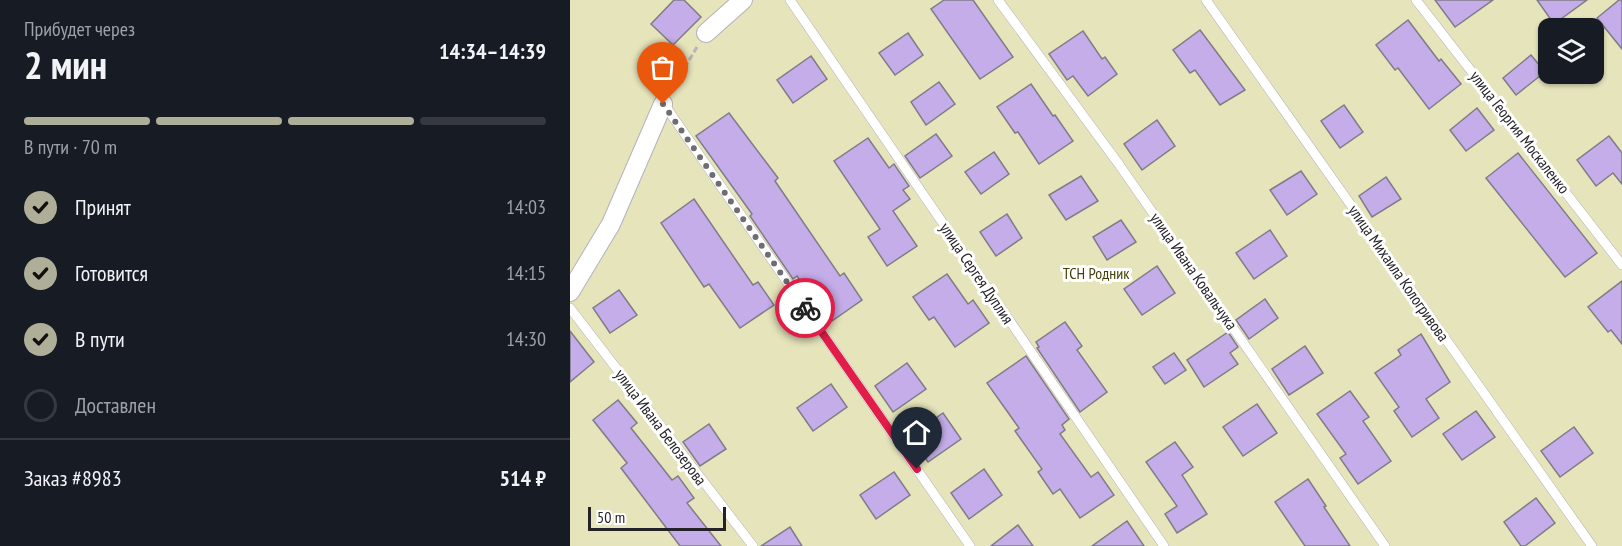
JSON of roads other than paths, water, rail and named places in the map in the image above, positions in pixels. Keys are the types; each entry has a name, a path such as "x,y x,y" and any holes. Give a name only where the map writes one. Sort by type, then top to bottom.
{"street":[{"path":"706,33 742,0"},
{"path":"570,292 611,224 663,104"}],"lane":[{"name":"улица Сергея Дуплия","path":"790,0 1164,546"},
{"name":"улица Ивана Ковальчука","path":"998,0 1118,163 1385,546"},
{"name":"улица Михаила Кологривова","path":"1206,0 1592,546"},
{"name":"улица Георгия Москаленко","path":"1416,0 1622,265"},
{"path":"663,104 970,546"},
{"name":"улица Ивана Белозерова","path":"570,308 753,546"}],"park label":[{"name":"ТСН Родник","path":"1096,273"}]}
